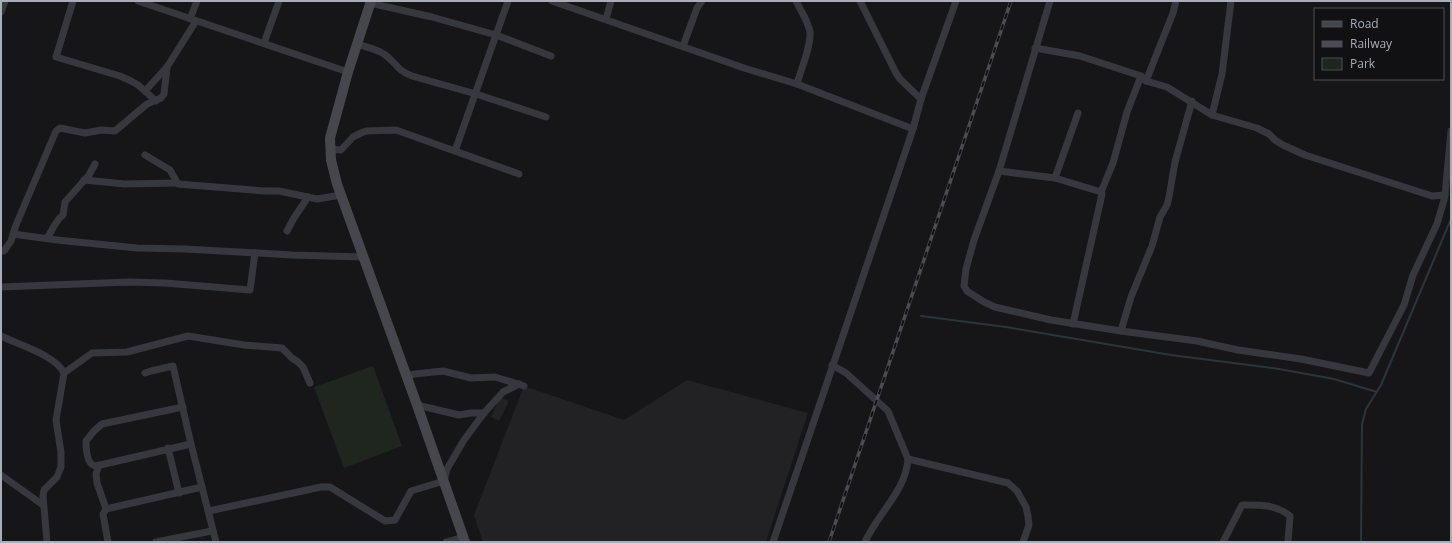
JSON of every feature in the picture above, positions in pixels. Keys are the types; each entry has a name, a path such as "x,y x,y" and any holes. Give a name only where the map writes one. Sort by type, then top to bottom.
{"street":[{"path":"1,12 4,1"},
{"path":"73,1 58,46 56,57 120,76 138,85 156,101"},
{"path":"138,1 348,72"},
{"path":"145,91 167,67 181,43 193,20 197,1"},
{"path":"264,43 280,1"},
{"path":"455,151 508,1"},
{"path":"552,1 744,68 797,84 913,129"},
{"path":"606,19 611,1"},
{"path":"683,46 697,8 702,1"},
{"path":"796,1 807,22 810,36 810,41 797,84"},
{"path":"860,1 896,73 900,79 921,99"},
{"path":"773,542 913,129 921,99 956,1"},
{"path":"1050,1 999,170 974,240 966,269 964,286 968,291 984,302 996,307 1073,324 1197,341 1238,350 1369,373 1404,305 1414,275 1437,224 1445,195 1451,132"},
{"path":"1073,324 1098,215 1102,194 1101,192 1113,164 1123,126 1143,78 1162,41 1176,1"},
{"path":"1212,115 1222,74 1231,1"},
{"path":"446,542 465,540 418,405 406,376 341,195 331,160 330,138 348,72 370,2 432,16 496,35 551,56"},
{"path":"357,44 373,48 385,54 402,72 546,117"},
{"path":"1035,48 1080,56 1167,87 1192,101 1212,115 1257,128 1269,134 1283,145 1306,155 1432,196 1445,195"},
{"path":"1,259 3,251 11,241 56,131 60,128 85,133 102,130 116,131 146,104 161,98 164,94 167,67"},
{"path":"1121,331 1131,297 1152,246 1160,218 1167,205 1175,162 1192,101"},
{"path":"1055,178 1078,113"},
{"path":"330,149 341,150 353,136 366,131 396,130 520,174"},
{"path":"145,155 170,170 177,184"},
{"path":"47,238 63,214 65,202 89,175 95,164"},
{"path":"999,170 1055,178 1101,192"},
{"path":"84,180 125,184 177,184 279,191 308,197 324,198 341,195"},
{"path":"287,232 294,218 308,197"},
{"path":"13,234 137,248 363,256"},
{"path":"1,287 129,282 165,283 250,290 255,253"},
{"path":"1,336 40,353 54,362 62,369 64,373 56,420 61,452 61,467 57,477 44,490 43,505 47,542"},
{"path":"64,373 92,353 127,352 188,336 244,345 282,348 298,362 310,383"},
{"path":"832,365 846,373 888,411 908,460 901,484 865,542"},
{"path":"145,373 173,366 191,444 209,511 212,531 216,542"},
{"path":"406,376 443,371 471,378 495,377 521,385 503,392 484,413 464,440 447,469 444,481"},
{"path":"418,405 460,415 484,413"},
{"path":"183,406 102,424 86,441 86,449 90,464 93,466 191,444"},
{"path":"168,448 178,493"},
{"path":"908,460 1008,483 1017,491 1026,507 1028,525 1023,542"},
{"path":"99,465 96,474 97,483 106,509"},
{"path":"1,475 43,505"},
{"path":"209,511 321,487 330,488 385,521 390,521 395,520 411,491 444,481"},
{"path":"108,542 102,514 106,509 202,487"},
{"path":"1223,542 1242,505 1266,504 1285,512 1290,516 1288,542"},
{"path":"156,542 212,531"}],"shaded area":[{"path":"687,380 808,413 766,542 483,542 474,515 524,386 624,420"},
{"path":"500,397 509,401 499,421 491,417"}],"green space":[{"path":"373,366 402,446 344,468 314,387"}],"waterway":[{"path":"1361,542 1362,424 1366,409 1381,385 1451,219"},
{"path":"921,316 1006,327 1171,355 1279,369 1334,379 1377,392"}],"railway":[{"path":"829,542 1011,1"}]}
